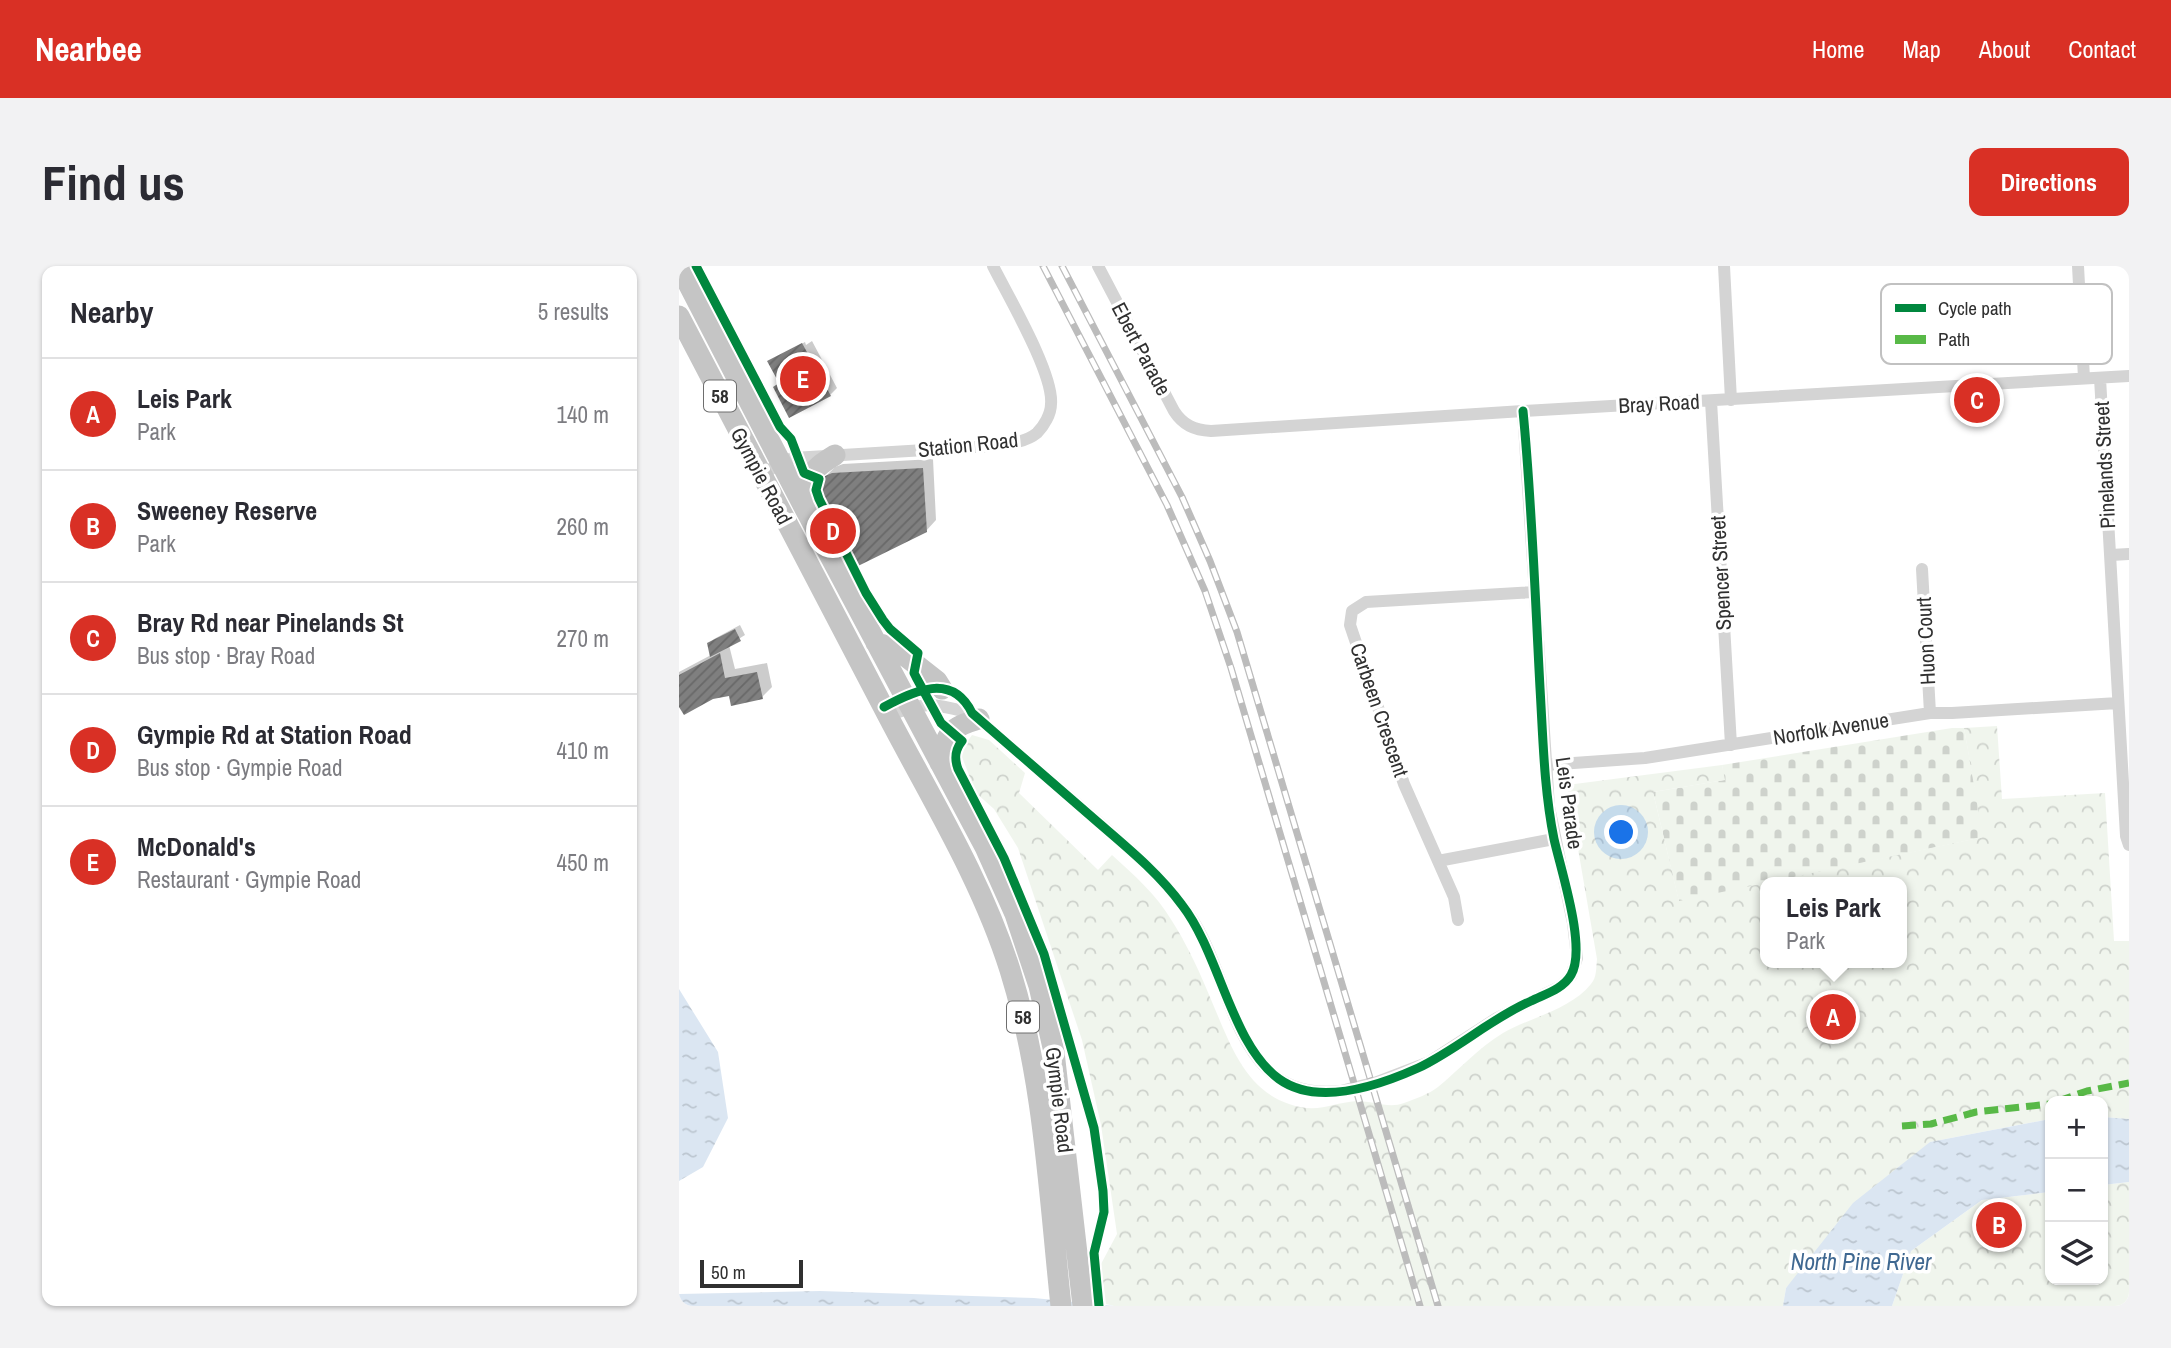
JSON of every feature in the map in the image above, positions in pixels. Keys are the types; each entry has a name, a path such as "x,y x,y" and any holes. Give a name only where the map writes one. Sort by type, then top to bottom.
{"highway":[{"name":"Gympie Road","path":"679,266 999,874 1023,935 1048,1019 1058,1078 1083,1306"},
{"name":"Gympie Road","path":"679,316 976,883 1010,968 1035,1072 1061,1306"},
{"path":"805,509 810,475 819,465 835,455"},
{"path":"876,643 895,648 937,681 941,689"},
{"path":"940,763 946,739 951,731 976,716"}],"street":[{"name":"Station Road","path":"761,476 781,462 793,458 991,446 1017,442 1039,431 1052,405 1049,384 993,266"},
{"name":"Ebert Parade","path":"1098,266 1174,411 1181,421 1190,427"},
{"path":"1724,266 1731,400"},
{"path":"2078,266 2079,284"},
{"path":"2083,364 2084,379"},
{"name":"Bray Road","path":"1190,427 1211,431 2129,376"},
{"name":"Pinelands Street","path":"2101,378 2118,703 2126,836 2129,845"},
{"name":"Spencer Street","path":"1711,401 1731,745"},
{"name":"Leis Parade","path":"1377,1082 1429,1062 1512,1009 1561,986 1570,976 1577,958 1549,807 1523,411"},
{"path":"2111,555 2129,554"},
{"name":"Huon Court","path":"1922,569 1930,713"},
{"name":"Carbeen Crescent","path":"1458,920 1454,897 1404,784 1350,625 1352,611 1366,602 1534,593"},
{"path":"886,712 923,690 951,691 967,701 976,716 1139,858 1182,904 1203,939 1247,1040 1267,1069 1297,1088 1323,1093 1341,1091"},
{"path":"908,701 937,704 976,716"},
{"name":"Norfolk Avenue","path":"1545,765 1645,758 1930,713 2118,703"},
{"path":"1438,861 1554,839"}],"green space":[{"path":"1997,726 2002,799 2105,793 2114,941 2129,941 2129,1119 2108,1117 2108,1096 2045,1096 2045,1120 1930,1142 1786,1288 1783,1306 1114,1306 1106,1304 1101,1264 1117,1234 1101,1125 1082,1040 1018,848 994,809 976,793 960,752 972,735 989,740 1025,773 1019,793 1098,870 1112,855 1144,885 1159,902 1189,950 1232,1047 1249,1075 1273,1097 1308,1108 1357,1101 1398,1105 1422,1096 1438,1087 1503,1033 1561,1007 1591,984 1597,959 1567,785 1722,765 1725,780 1653,792 1679,901 1760,884 1760,968 1907,968 1907,877 1794,877 1983,837 1964,728"},
{"path":"1964,728 1984,837 1796,877 1760,877 1760,885 1679,902 1653,792 1724,780 1722,765"},
{"path":"2129,1182 2129,1306 1892,1306 1911,1251 1982,1200 2045,1193 2045,1285 2108,1285 2108,1184"}],"water":[{"path":"679,989 718,1052 728,1118 703,1167 679,1181"},
{"path":"2108,1117 2129,1119 2129,1182 2108,1184"},
{"name":"North Pine River","path":"2045,1120 2045,1193 1982,1200 1911,1251 1892,1306 1783,1306 1786,1288 1853,1203 1930,1142"},
{"path":"820,1291 1034,1298 1114,1306 679,1306 679,1294"}],"building":[{"path":"802,343 831,396 789,418 773,387 779,383 767,361"},
{"path":"923,468 927,532 858,566 820,493 819,484 823,477 832,473"},
{"path":"735,629 741,641 710,657 707,643"},
{"path":"720,653 725,678 757,672 763,699 731,706 729,696 713,699 684,715 679,707 679,675"}],"tunnel":[{"path":"1341,1091 1377,1082"}],"railway":[{"path":"1043,266 1167,505 1205,591 1231,668 1420,1306"},
{"path":"1062,266 1182,497 1237,632 1438,1306"}],"marked path":[{"path":"2072,1096 2129,1083"},
{"path":"1902,1126 1931,1124 1976,1112 2045,1105"}],"cycle path":[{"path":"696,266 780,427 791,439 804,473 819,479 816,490 819,499 866,593 890,629 918,653 914,673 941,723 962,741 956,754 958,769 1004,858 1044,954 1094,1128 1104,1212 1094,1253 1099,1306"},
{"path":"884,707 920,691 943,689 954,693 964,700 972,713 1140,859 1162,881 1195,925 1249,1044 1279,1079 1312,1092 1330,1093 1367,1087 1418,1068 1516,1008 1559,988 1568,980 1575,963 1574,929 1554,839 1546,783 1523,411"}],"place":[{"name":"McDonald's","path":"803,379"},
{"name":"Bray Rd near Pinelands St","path":"1977,400"},
{"name":"Gympie Rd at Station Road","path":"833,531"},
{"name":"Leis Park","path":"1833,1017"},
{"name":"Sweeney Reserve","path":"1999,1225"}]}
